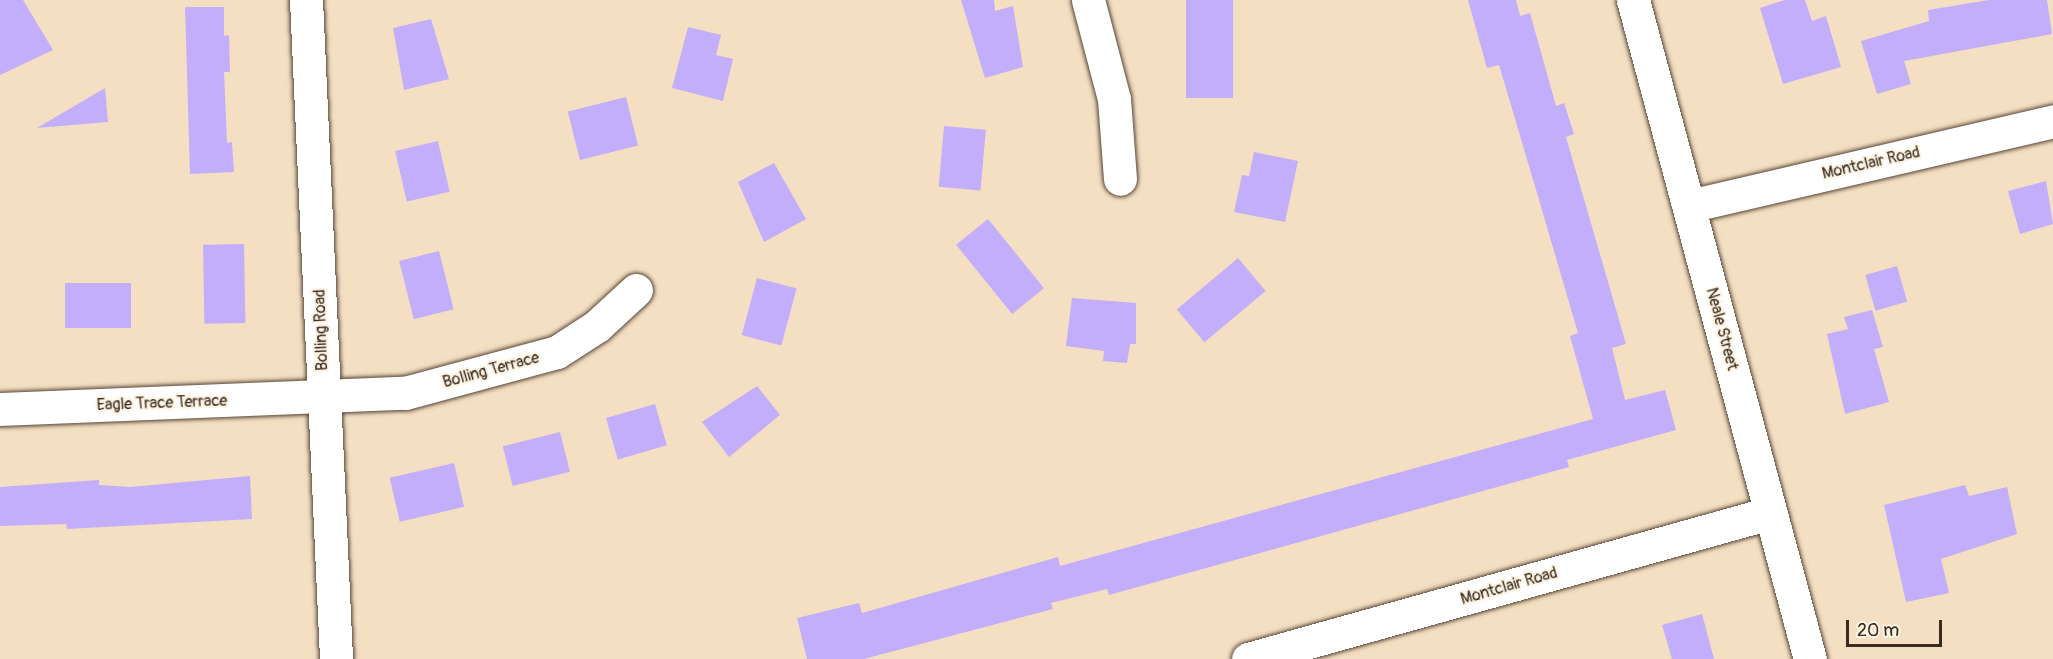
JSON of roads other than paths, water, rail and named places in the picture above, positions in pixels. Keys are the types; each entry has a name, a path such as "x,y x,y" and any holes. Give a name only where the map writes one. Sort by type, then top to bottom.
{"street":[{"name":"Bolling Road","path":"306,0 336,659"},
{"path":"1088,0 1114,99 1120,179"},
{"name":"Neale Street","path":"1632,0 1810,659"},
{"name":"Montclair Road","path":"1689,206 2053,121"},
{"name":"Bolling Terrace","path":"324,397 405,393 557,352 597,326 636,290"},
{"name":"Eagle Trace Terrace","path":"0,409 324,397"},
{"name":"Montclair Road","path":"1248,659 1299,652 1770,513"}]}
